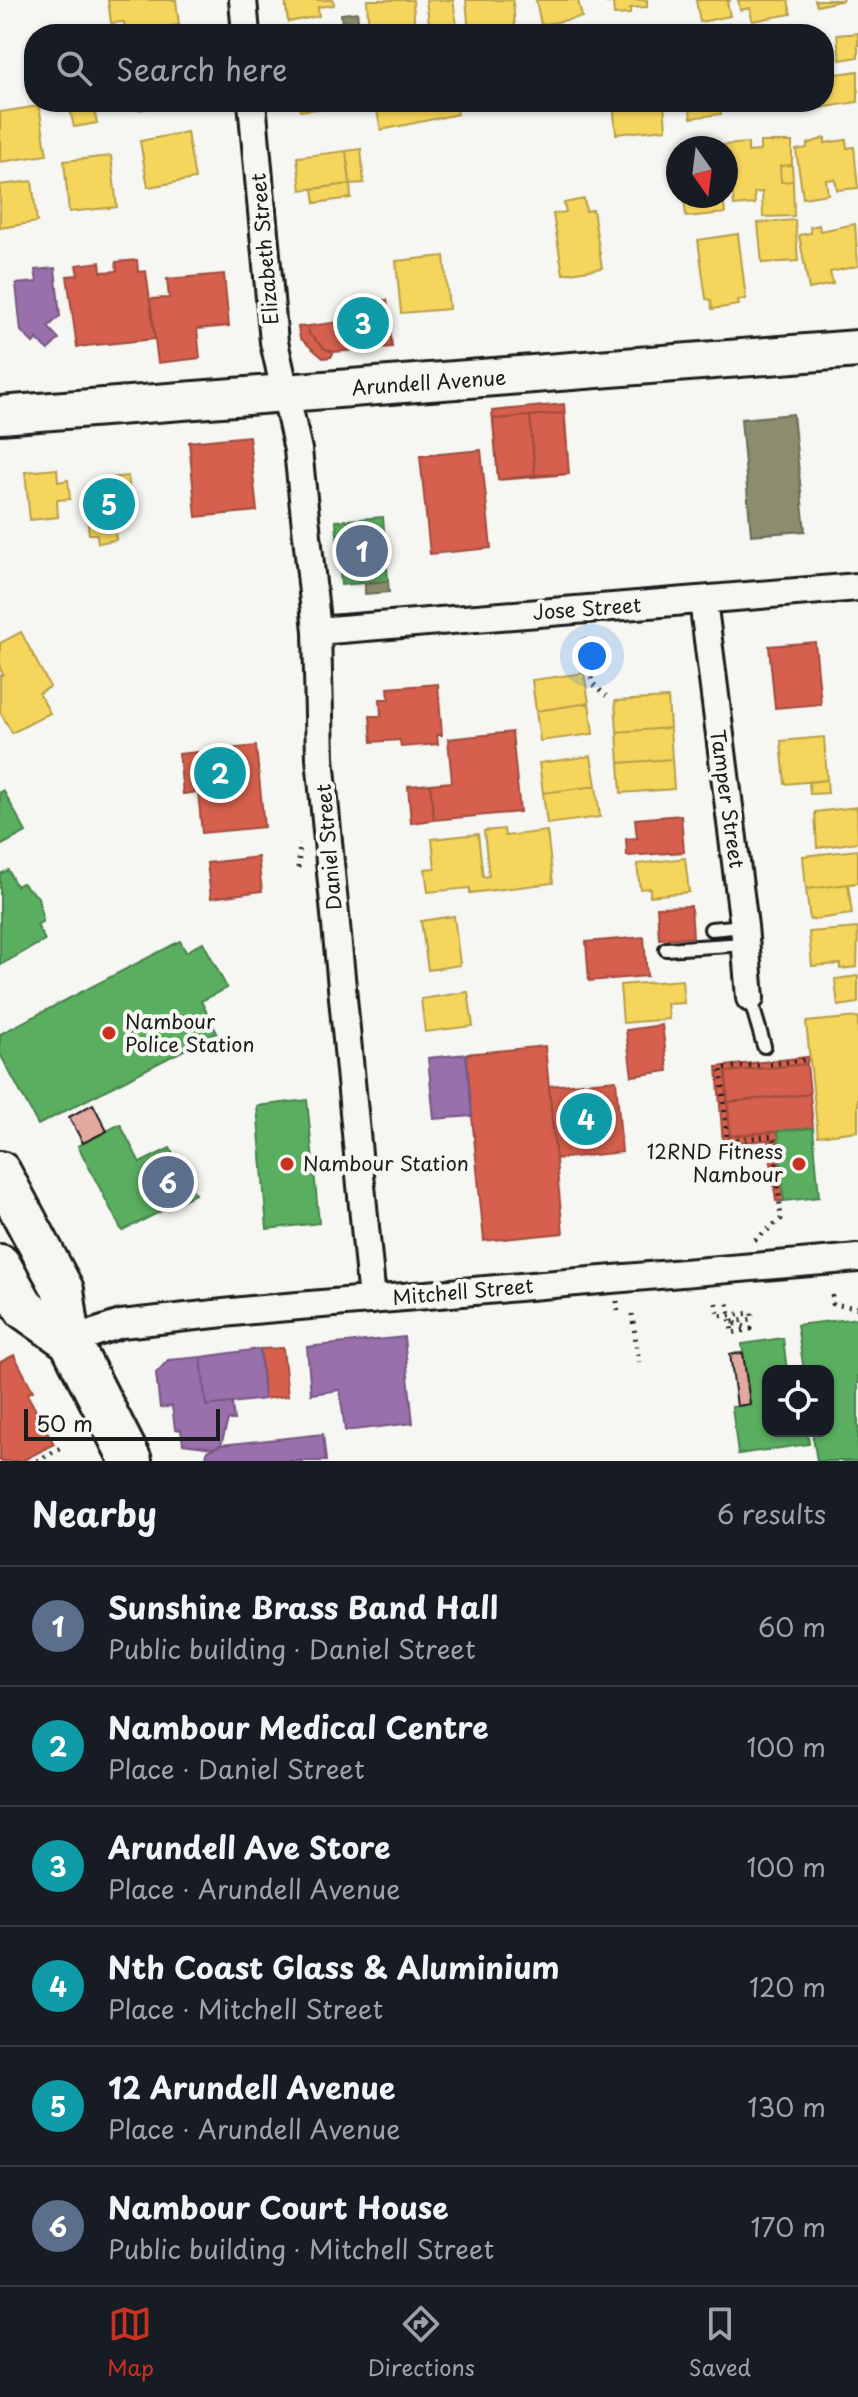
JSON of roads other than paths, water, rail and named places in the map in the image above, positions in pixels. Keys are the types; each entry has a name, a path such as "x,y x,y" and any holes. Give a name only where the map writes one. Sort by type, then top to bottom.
{"main road":[{"name":"Arundell Avenue","path":"0,415 858,349"},
{"path":"0,1172 63,1290 70,1341 131,1461"},
{"path":"0,1265 25,1309 70,1341"}],"street":[{"path":"243,0 245,24"},
{"name":"Elizabeth Street","path":"253,112 274,342 286,394"},
{"name":"Daniel Street","path":"286,394 298,450 317,631 320,758 372,1300"},
{"name":"Jose Street","path":"317,631 858,587"},
{"name":"Tamper Street","path":"703,600 745,935 750,998"},
{"name":"Mitchell Street","path":"70,1341 121,1324 252,1310 858,1258"}],"lane":[{"path":"711,929 745,935"},
{"path":"666,949 745,935"},
{"path":"750,998 764,1046"}],"place":[{"name":"Arundell Ave Store","path":"363,323"},
{"name":"12 Arundell Avenue","path":"109,504"},
{"name":"Sunshine Brass Band Hall","path":"362,551"},
{"name":"Nambour Medical Centre","path":"220,773"},
{"name":"Nambour Police Station","path":"109,1033"},
{"name":"Nth Coast Glass & Aluminium","path":"586,1119"},
{"name":"Nambour Station","path":"287,1164"},
{"name":"12RND Fitness Nambour","path":"799,1164"},
{"name":"Nambour Court House","path":"168,1182"}]}
